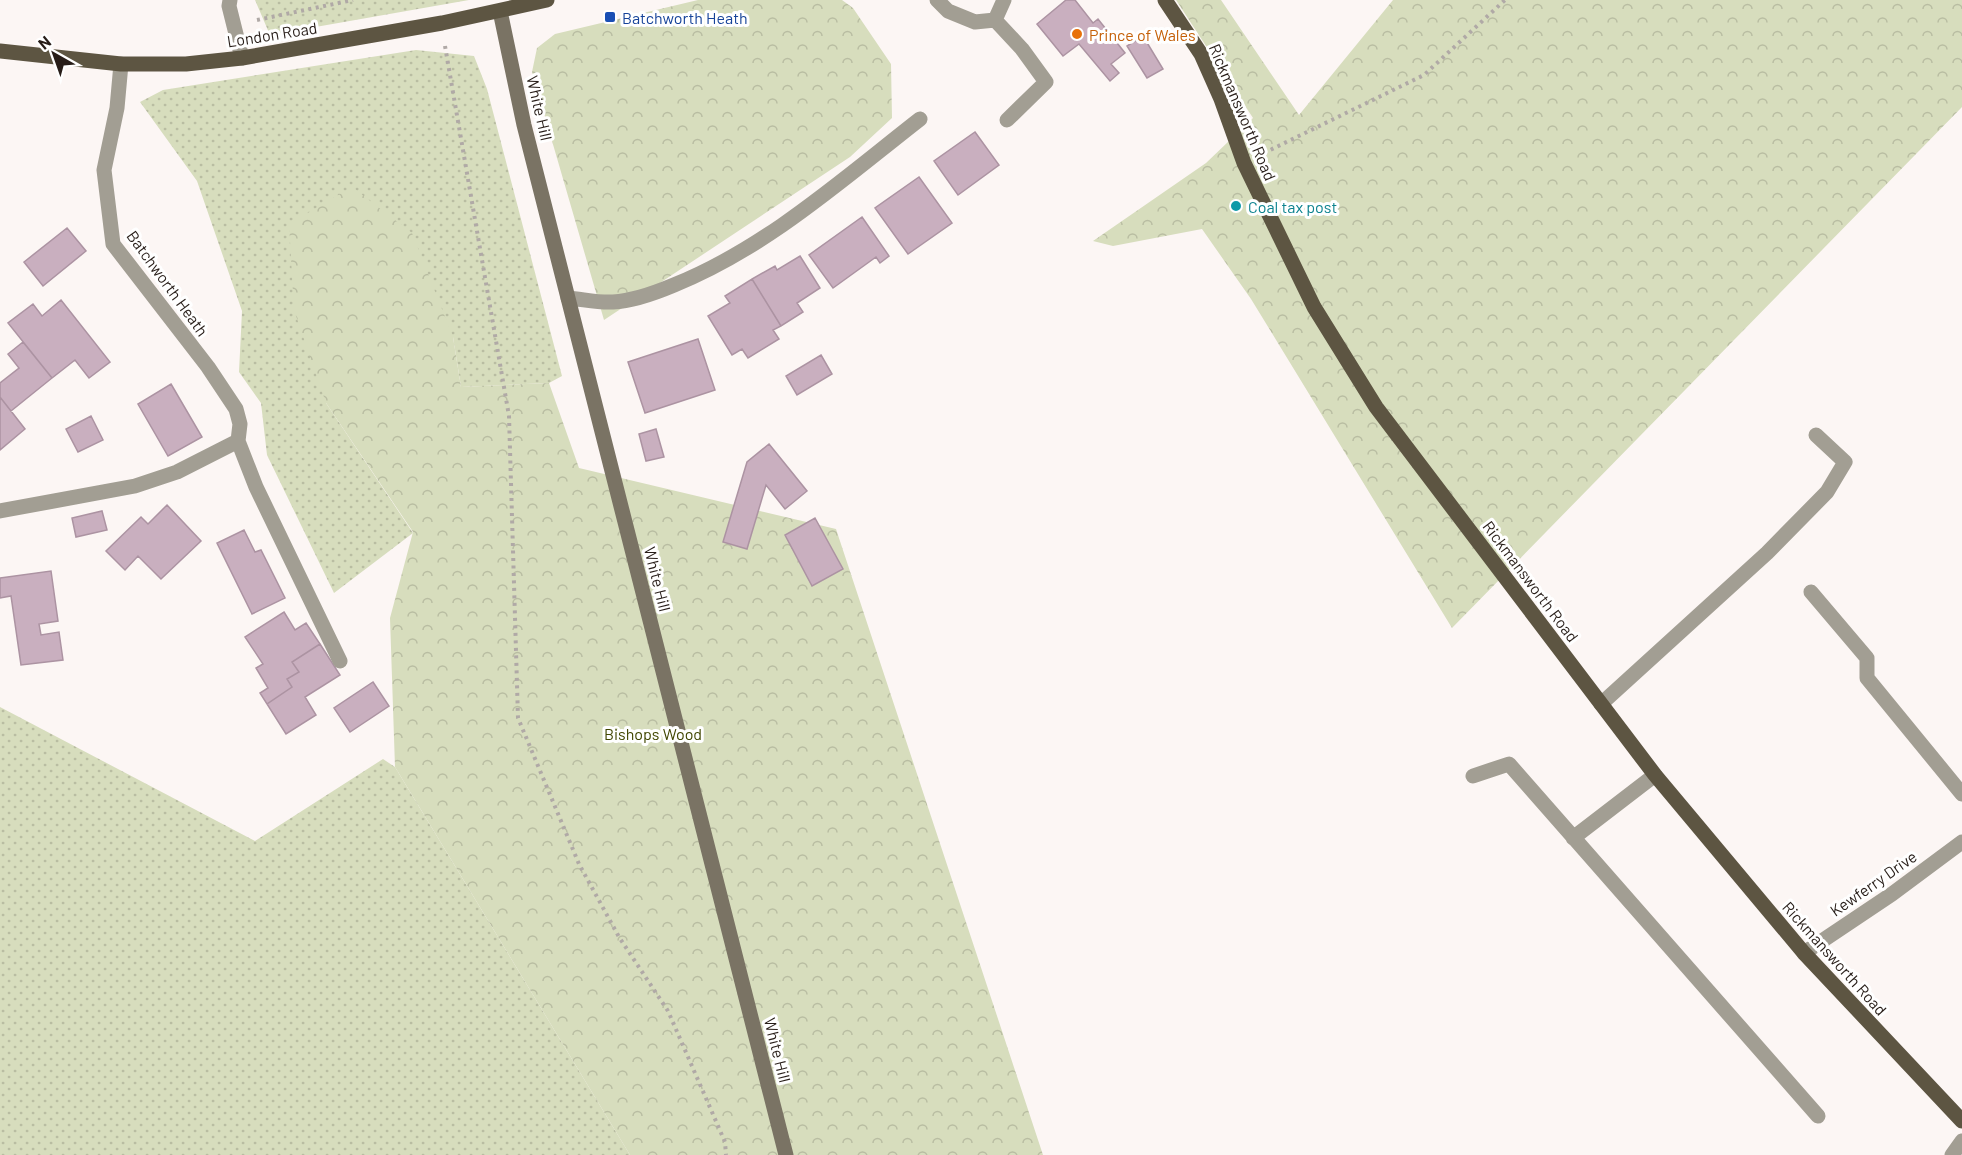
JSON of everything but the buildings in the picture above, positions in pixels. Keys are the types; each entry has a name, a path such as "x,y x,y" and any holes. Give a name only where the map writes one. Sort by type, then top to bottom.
{"main road":[{"name":"London Road","path":"0,51 121,64 186,64 242,58 431,25 547,0"},
{"name":"Rickmansworth Road","path":"1165,0 1201,54 1221,99 1244,163 1314,307 1369,397 1655,775 1804,953 1962,1121"}],"street":[{"path":"230,0 229,6 242,58"},
{"path":"937,0 948,11 975,22 995,20"},
{"path":"995,20 1004,0"},
{"name":"White Hill","path":"500,11 524,125 786,1155"},
{"path":"995,20 1022,49 1046,82 1007,120"},
{"name":"Batchworth Heath","path":"121,64 117,108 104,170 113,244 208,368 236,409 240,424 238,441 256,487 340,661"},
{"path":"568,298 613,302 648,296 690,279 748,247 777,227 920,119"},
{"path":"1601,704 1767,553 1827,492 1845,462 1816,435"},
{"path":"0,511 135,486 177,472 238,441"},
{"path":"1811,592 1867,658 1868,678 1962,794"},
{"path":"1473,776 1509,764 1818,1116"},
{"path":"1573,838 1655,775"},
{"name":"Kewferry Drive","path":"1804,953 1892,894 1962,842"},
{"path":"1952,1155 1962,1141"}],"path":[{"path":"1256,157 1424,75 1504,0"},
{"path":"445,42 509,416 518,718 579,864 619,937 668,1011 725,1142 726,1155"}],"green space":[{"path":"255,0 469,0 270,35"},
{"path":"698,0 842,0 853,8 891,64 892,118 850,157 604,320 532,72 537,48 555,34"},
{"path":"1176,0 1221,0 1299,115 1393,0 1962,0 1962,107 1452,628 1251,299 1202,229 1113,246 1093,241 1206,163 1253,118"},
{"path":"416,50 474,56 487,89 562,376 549,383 461,387 453,337 326,403 413,533 334,593 267,455 261,403 239,372 242,311 197,181 140,102 163,90"},
{"name":"Bishops Wood","path":"352,187 412,233 453,337 461,387 549,383 579,468 836,529 1043,1155 630,1155 395,767 390,618 413,532 326,403 294,310 289,224"},
{"path":"0,707 255,841 383,759 395,767 630,1155 0,1155"}],"place":[{"name":"Batchworth Heath","path":"610,17"},
{"name":"Prince of Wales","path":"1077,34"},
{"name":"Coal tax post","path":"1236,206"}]}
